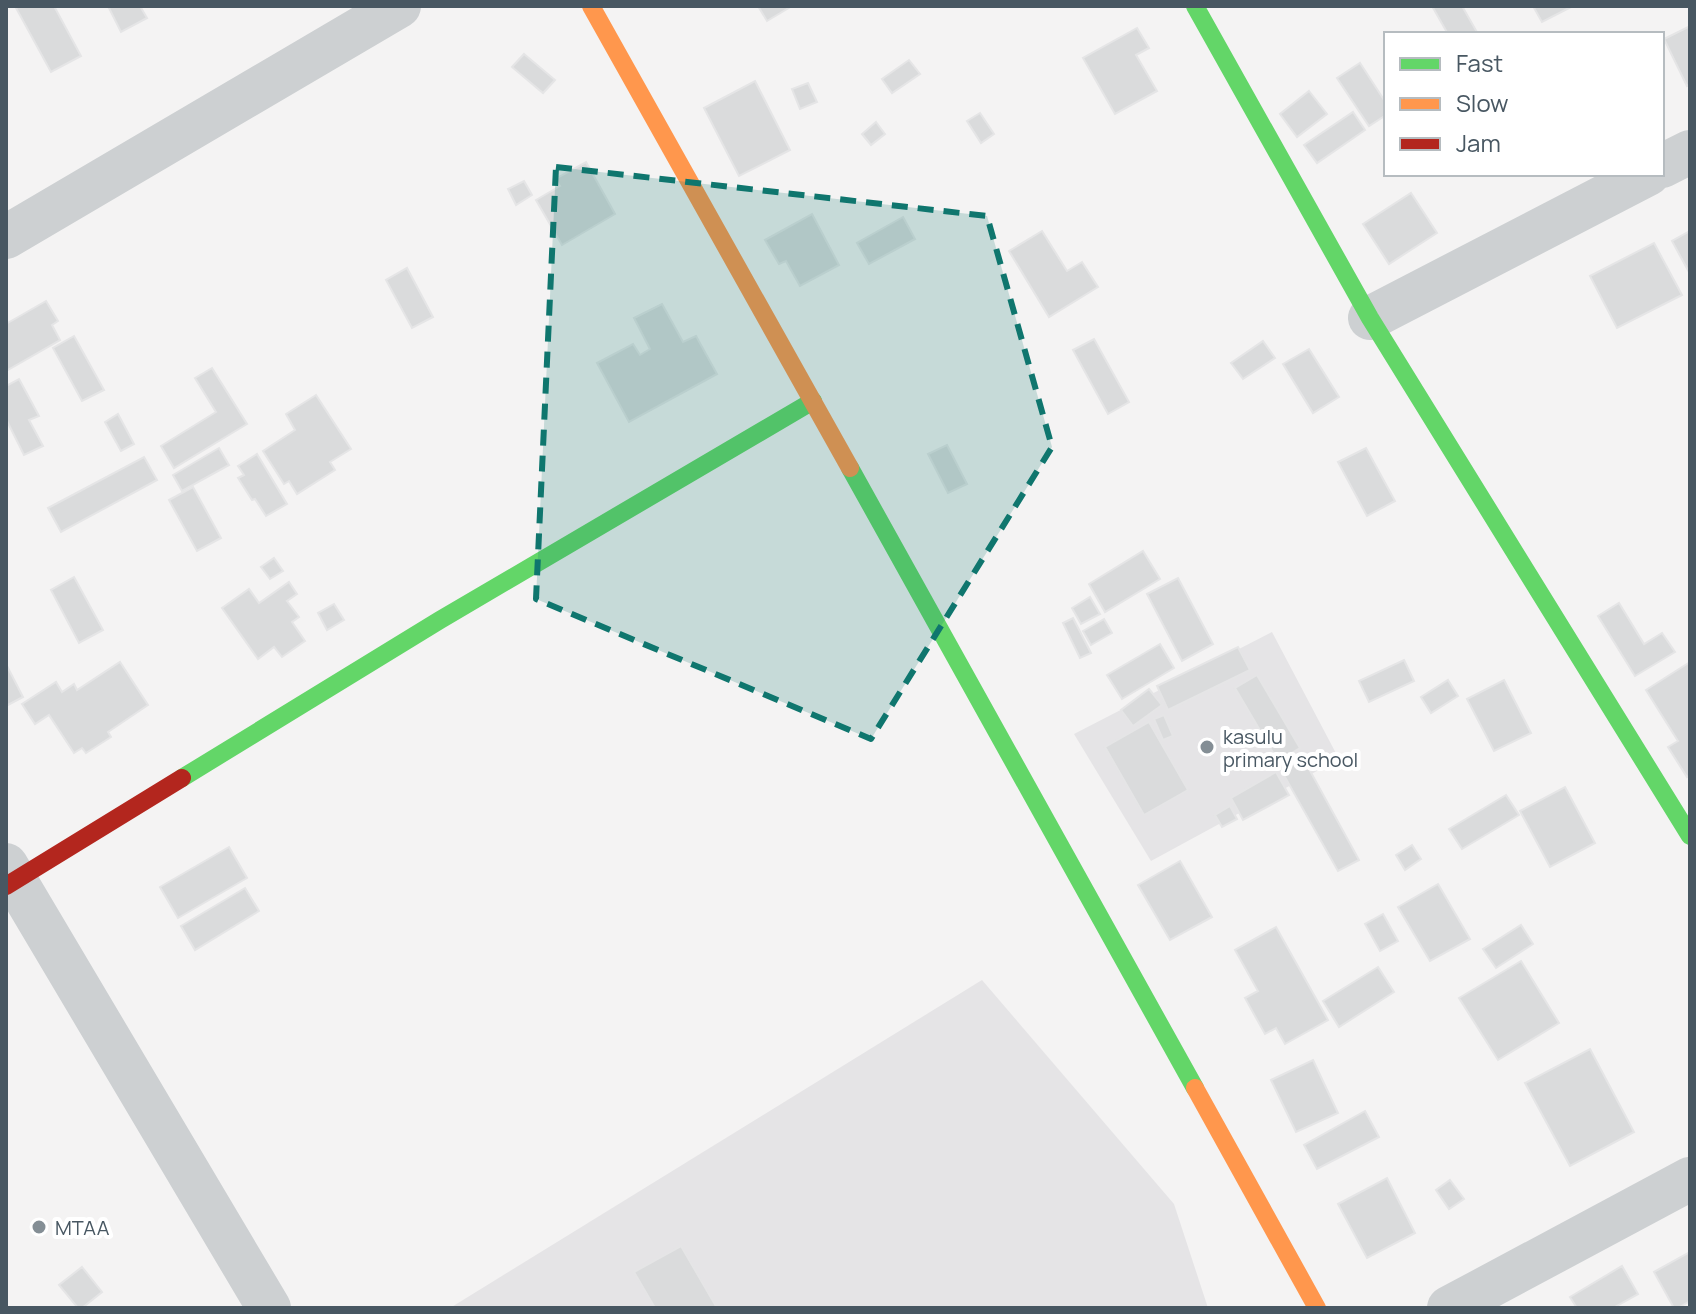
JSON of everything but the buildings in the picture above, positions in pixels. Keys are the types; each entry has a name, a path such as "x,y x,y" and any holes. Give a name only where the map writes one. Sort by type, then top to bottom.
{"street":[{"path":"6,237 399,6"},
{"path":"591,6 1317,1308"},
{"path":"1208,10 1370,318 1690,836"},
{"path":"1664,165 1690,152"},
{"path":"1370,318 1644,176"},
{"path":"269,1308 9,877 813,401"},
{"path":"1449,1308 1690,1179"}],"highlighted area":[{"path":"556,167 987,216 1052,447 871,739 536,599"}],"shaded area":[{"name":"kasulu primary school","path":"1272,632 1339,759 1151,861 1074,734"},
{"path":"982,980 1174,1204 1208,1308 450,1308"}],"traffic: fast":[{"path":"1195,6 1370,318 1690,836"},
{"path":"182,778 440,620 813,401"},
{"path":"850,468 1195,1088"}],"traffic: slow":[{"path":"591,6 850,468"},
{"path":"1195,1088 1317,1308"}],"traffic: jam":[{"path":"6,886 182,778"}],"place":[{"name":"kasulu primary school","path":"1207,747"},
{"name":"MTAA","path":"39,1227"}]}
